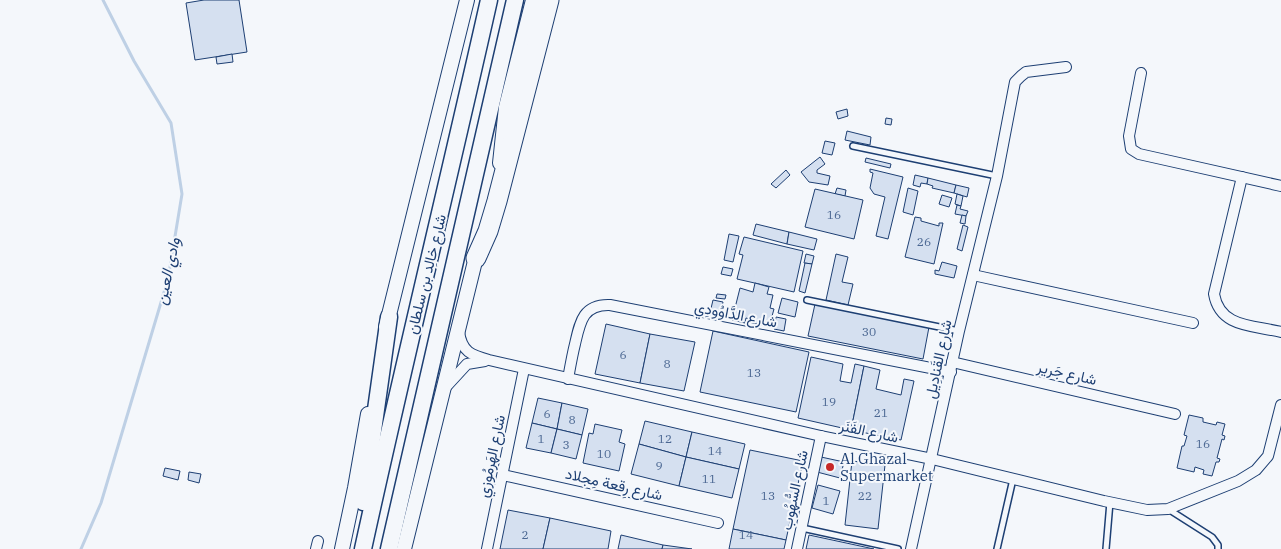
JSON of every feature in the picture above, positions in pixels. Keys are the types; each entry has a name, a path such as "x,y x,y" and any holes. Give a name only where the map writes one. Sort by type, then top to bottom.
{"highway":[{"path":"476,258 488,231 497,201 549,0"}],"main road":[{"path":"342,549 355,488 375,373 467,0"},
{"name":"شارع خالِد بن سلطان","path":"363,549 403,366 442,208 489,0"},
{"name":"شارع خالِد بن سلطان","path":"389,549 515,0"},
{"path":"500,163 506,107 533,0"},
{"path":"404,549 541,0"},
{"path":"355,549 377,410 389,316"}],"street":[{"name":"شارع القَنادِيل","path":"911,549 959,331 997,176 1016,82 1026,72 1066,67"},
{"path":"1141,73 1129,142 1131,149 1139,154 1281,186"},
{"path":"1242,177 1214,294 1216,304 1221,314 1230,321 1281,331"},
{"path":"973,275 1193,322"},
{"name":"شارع الدَّاوُودِي","path":"568,379 582,318 594,307 602,305 952,367"},
{"name":"شارع الفَنَر","path":"458,328 460,342 466,351 475,356 524,370 932,459 1147,510 1168,509 1238,481 1256,470 1268,456 1281,405"},
{"name":"شارع الفَنَر","path":"443,390 467,364 489,360"},
{"name":"شارع جَرير","path":"952,367 1175,414"},
{"name":"شارع الهَرمُوزي","path":"487,549 524,370"},
{"name":"شارع السُّهُوب","path":"797,549 820,436"},
{"name":"شارع رِقعة مِجلاد","path":"503,475 718,522"}],"lane":[{"path":"853,146 997,176"},
{"path":"806,300 959,331"},
{"path":"997,549 1013,478"},
{"path":"1106,549 1110,502"},
{"path":"1168,509 1212,537 1218,545 1218,549"},
{"path":"802,528 898,549"}],"building":[{"path":"204,0 239,0 247,52 195,60 186,3"},
{"path":"232,54 233,62 217,64 216,57"},
{"path":"847,109 848,116 838,119 836,112"},
{"path":"886,118 892,119 891,125 885,124"},
{"path":"847,131 871,137 870,145 845,140"},
{"path":"825,141 835,143 832,155 822,153"},
{"path":"820,157 825,164 817,170 817,173 830,176 828,185 809,182 801,172"},
{"path":"866,158 891,164 890,168 865,162"},
{"path":"870,169 903,177 888,239 876,236 885,197 874,194 870,188 873,173 870,172"},
{"path":"786,170 790,175 776,188 771,184"},
{"path":"915,175 928,178 927,184 921,183 920,187 913,185"},
{"path":"928,178 956,185 954,193 932,188 933,186 927,184"},
{"path":"956,185 969,188 967,197 954,193"},
{"path":"837,188 846,190 845,196 835,194"},
{"path":"908,188 918,191 913,215 903,212"},
{"path":"815,189 863,200 854,239 805,227"},
{"path":"957,194 963,196 961,206 955,204"},
{"path":"942,195 952,198 949,207 939,204"},
{"path":"957,205 961,206 960,209 968,211 966,216 955,214"},
{"path":"962,215 966,216 965,224 960,223"},
{"path":"915,217 921,218 921,221 939,226 939,223 943,223 934,264 905,257"},
{"path":"756,224 789,232 787,244 753,235"},
{"path":"963,225 968,227 962,251 957,249"},
{"path":"789,232 817,239 814,250 787,244"},
{"path":"729,234 739,236 733,262 724,260"},
{"path":"744,237 803,251 794,292 737,279 743,255 739,254"},
{"path":"806,254 814,256 812,264 804,263"},
{"path":"836,254 848,257 842,282 853,284 848,305 826,300"},
{"path":"942,262 957,266 954,278 935,274 935,270 939,271"},
{"path":"805,263 812,264 805,293 799,291"},
{"path":"723,267 733,269 731,276 721,274"},
{"path":"755,283 769,287 767,294 773,295 770,308 774,309 769,327 749,322 750,319 746,318 745,323 732,320 740,288 753,292"},
{"path":"717,294 726,295 725,299 716,298"},
{"path":"782,298 798,302 795,317 778,313"},
{"path":"713,300 723,302 719,320 709,317"},
{"path":"815,304 929,327 923,359 808,336"},
{"path":"776,317 786,319 784,331 774,329"},
{"path":"606,324 650,334 640,383 595,374"},
{"path":"713,331 809,352 796,412 700,392"},
{"path":"650,334 695,342 684,391 640,383"},
{"path":"811,357 843,364 840,381 851,383 855,364 864,366 851,430 798,418"},
{"path":"864,366 880,370 876,389 901,395 904,379 914,381 901,440 851,430"},
{"path":"538,398 562,403 557,429 532,423"},
{"path":"562,403 588,409 582,435 557,429"},
{"path":"1189,415 1203,418 1203,422 1216,425 1217,422 1225,424 1222,435 1225,436 1224,440 1222,439 1217,458 1220,459 1219,462 1216,462 1212,476 1203,474 1204,470 1195,467 1194,472 1177,468 1182,446 1184,446 1187,436 1184,435"},
{"path":"645,421 692,432 686,457 639,444"},
{"path":"532,423 557,429 551,453 526,448"},
{"path":"595,424 622,430 619,442 625,444 619,471 583,463 589,433 593,434"},
{"path":"557,429 582,435 576,459 551,453"},
{"path":"692,432 745,444 739,469 686,457"},
{"path":"639,444 686,457 679,486 631,474"},
{"path":"750,450 803,461 786,540 733,529"},
{"path":"686,457 739,469 732,498 679,486"},
{"name":"Al Ghazal Supermarket","path":"821,457 844,462 840,478 817,472"},
{"path":"852,461 885,465 878,529 845,525"},
{"path":"165,468 180,471 178,480 163,476"},
{"path":"189,472 201,474 199,483 188,480"},
{"path":"818,485 840,491 833,514 812,508"},
{"path":"508,510 550,518 543,549 500,549"},
{"path":"550,518 611,531 608,549 543,549"},
{"path":"733,529 786,540 784,549 729,549"},
{"path":"621,535 663,545 662,549 618,549"},
{"path":"809,535 874,549 806,549"},
{"path":"663,545 692,549 662,549"}],"waterway":[{"name":"وادي العين","path":"81,549 101,503 168,279 182,194 171,123 134,61 103,0"}],"place":[{"name":"Al Ghazal Supermarket","path":"830,467"}]}
